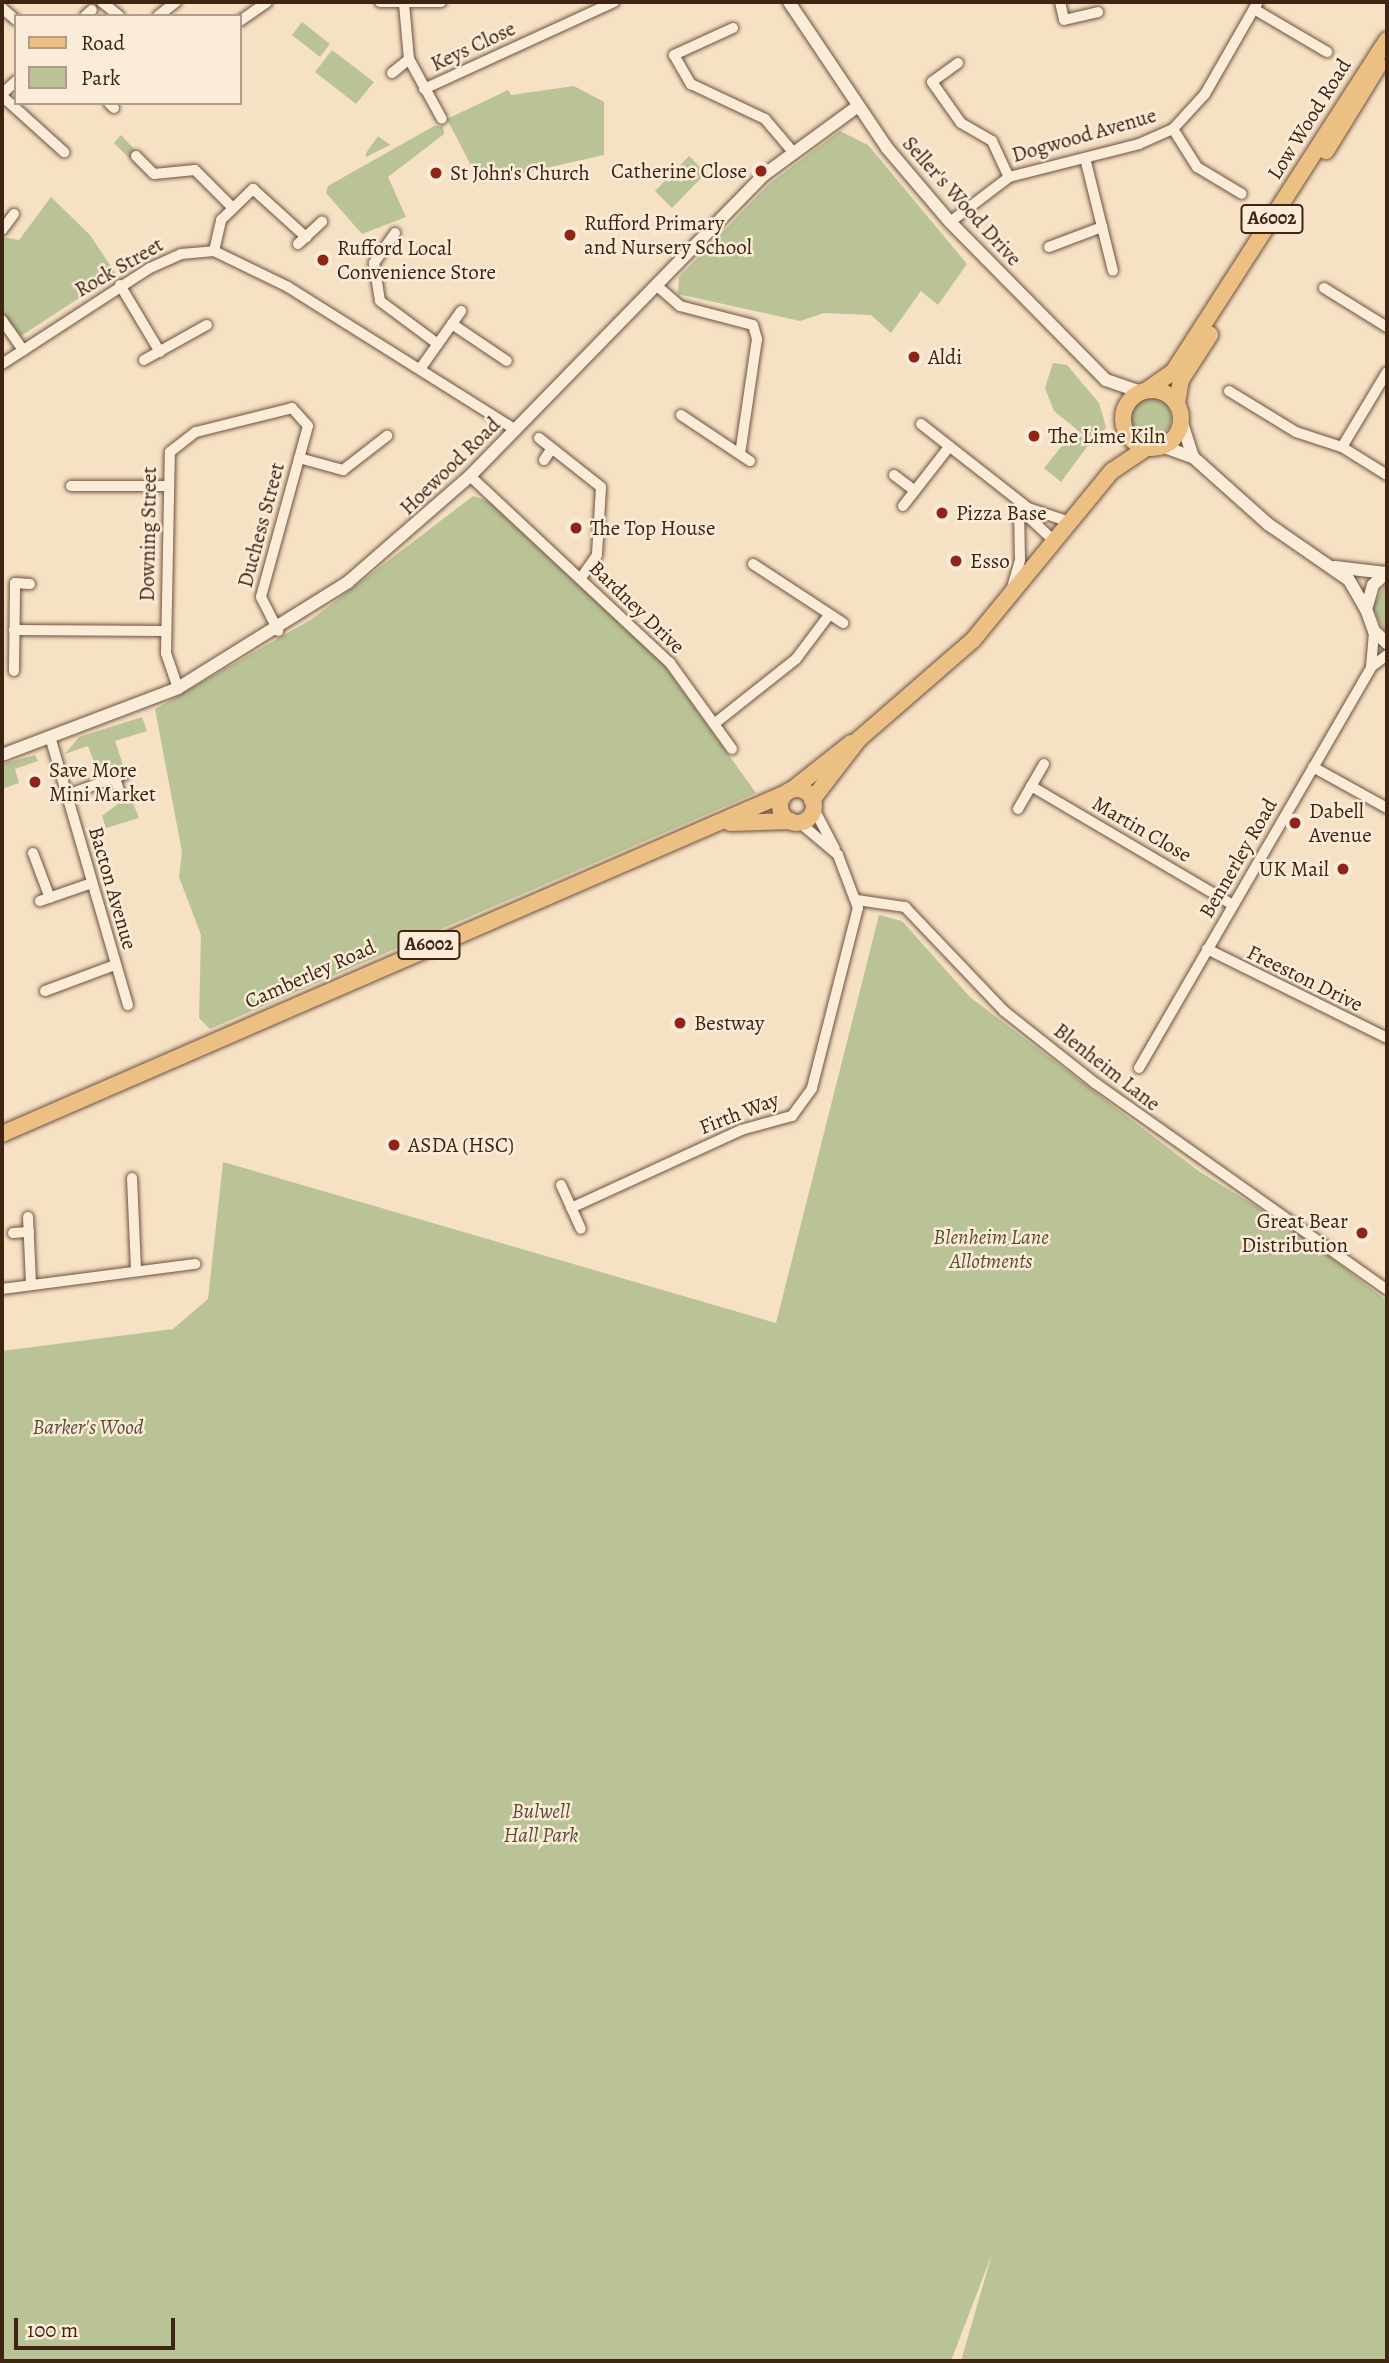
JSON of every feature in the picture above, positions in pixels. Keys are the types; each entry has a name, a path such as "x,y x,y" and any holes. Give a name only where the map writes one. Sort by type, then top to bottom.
{"main road":[{"name":"Low Wood Road","path":"1144,391 1173,372 1387,40"},
{"name":"Low Wood Road","path":"1179,412 1184,374 1387,46"},
{"path":"1144,391 1164,393 1179,412 1155,447 1133,440 1124,426 1125,406 1144,391"},
{"name":"Camberley Road","path":"1112,471 1124,426"},
{"name":"Camberley Road","path":"2,1134 789,792 811,769 859,739 941,673 1009,598 1068,521 1112,471 1155,447"},
{"name":"Camberley Road","path":"705,827 795,822 813,803 859,739"},
{"path":"795,822 781,812 789,792 813,803"}],"street":[{"path":"102,2 117,14"},
{"path":"161,14 176,2"},
{"path":"242,20 267,2"},
{"path":"380,2 404,5 441,2"},
{"name":"Keys Close","path":"425,89 614,2"},
{"name":"Seller's Wood Drive","path":"789,2 858,106 950,222 1106,380 1144,391"},
{"path":"1060,2 1064,20 1098,12"},
{"name":"Keys Close","path":"404,5 409,59 442,118"},
{"path":"1256,5 1312,50 1327,52"},
{"name":"Dogwood Avenue","path":"950,222 1009,177 1085,158 1173,129 1201,101 1256,5"},
{"path":"733,28 674,55 691,84 765,119 793,152"},
{"path":"392,73 409,59"},
{"path":"958,63 932,82 961,123 992,141 1009,177"},
{"path":"2,95 64,152"},
{"name":"Hoewood Road","path":"2,755 51,740 178,688 278,631 394,546 470,476 656,285 793,152 858,106"},
{"path":"1173,129 1197,167 1242,194"},
{"path":"136,156 154,174 195,170 233,208"},
{"path":"1085,158 1102,228 1104,257 1113,271"},
{"path":"1223,197 1230,187"},
{"path":"322,222 302,241 261,191 248,193 222,220 214,251 298,293 516,430"},
{"path":"2,230 14,214"},
{"path":"1047,231 1052,243 1102,228"},
{"path":"395,233 374,263 380,301 438,344"},
{"name":"Rock Street","path":"2,364 120,285 181,254 214,251"},
{"path":"120,285 160,352"},
{"path":"656,285 680,306 752,325 757,339 745,458 681,415"},
{"path":"1324,288 1387,327"},
{"path":"420,369 461,311"},
{"path":"2,320 23,350"},
{"path":"452,324 507,361"},
{"path":"144,360 207,326"},
{"path":"489,364 496,354"},
{"path":"1342,447 1387,372"},
{"path":"1228,391 1296,432 1342,447 1387,475"},
{"name":"Downing Street","path":"178,688 167,665 166,485 170,452 196,432 292,408 308,426"},
{"path":"1179,412 1192,457"},
{"path":"921,424 1001,490 1028,508 1068,521"},
{"name":"Duchess Street","path":"278,631 261,597 308,426"},
{"path":"299,458 343,470 387,436"},
{"path":"539,438 601,487 597,555 580,579"},
{"path":"544,460 552,447"},
{"path":"904,506 948,447"},
{"path":"1155,447 1192,457 1260,517 1355,587 1374,631 1387,643"},
{"path":"894,475 915,491"},
{"name":"Bardney Drive","path":"470,476 670,663 732,749"},
{"path":"77,490 166,485"},
{"path":"1001,490 1053,540"},
{"path":"1009,598 1020,559 1019,508"},
{"path":"753,564 843,624"},
{"path":"1328,565 1387,573"},
{"path":"1366,609 1373,585 1387,573"},
{"path":"14,671 15,583 30,584"},
{"path":"714,724 796,659 829,615"},
{"path":"15,630 166,631"},
{"name":"Bennerley Road","path":"1371,667 1374,631"},
{"name":"Bennerley Road","path":"1139,1068 1371,667 1387,655"},
{"name":"Bacton Avenue","path":"51,740 128,1004"},
{"path":"1017,809 1044,764"},
{"path":"1313,767 1387,808"},
{"path":"67,795 120,776 120,793"},
{"name":"Martin Close","path":"1031,786 1233,905"},
{"path":"813,803 857,901"},
{"path":"795,822 838,855"},
{"path":"33,853 45,900 92,883"},
{"path":"26,871 38,867"},
{"name":"Firth Way","path":"571,1208 741,1130 792,1116 818,1074 857,901"},
{"name":"Blenheim Lane","path":"857,901 905,907 1004,1011 1094,1083 1387,1290"},
{"name":"Freeston Drive","path":"1208,950 1387,1038"},
{"path":"52,993 115,965"},
{"path":"132,1178 139,1198 136,1269"},
{"path":"561,1185 581,1229"},
{"path":"28,1217 31,1284"},
{"path":"13,1233 29,1232"},
{"path":"2,1289 136,1269 195,1264"},
{"path":"180,1265 180,1279"}],"green space":[{"path":"302,22 330,44 320,57 292,35"},
{"path":"332,50 374,82 356,104 315,72"},
{"path":"574,86 604,102 604,155 488,181 475,173 447,119 508,90 511,95"},
{"path":"434,126 443,126 444,134 388,177 406,217 362,234 326,193 328,186"},
{"path":"840,131 868,145 967,264 938,305 921,291 891,333 871,315 824,313 800,321 678,294 679,277 769,184"},
{"path":"121,135 137,152 130,159 114,143"},
{"path":"378,136 390,145 366,157 366,153"},
{"path":"689,156 706,173 672,208 655,191"},
{"path":"51,197 90,235 116,274 21,336 2,313 2,237 19,240"},
{"path":"1053,363 1067,365 1099,403 1106,427 1096,445 1054,411 1045,388"},
{"path":"1151,398 1165,404 1171,418 1165,432 1151,438 1137,432 1131,418 1137,404"},
{"path":"1074,431 1089,444 1061,482 1044,468"},
{"path":"473,496 488,501 664,665 756,793 210,1029 199,1018 201,935 179,877 182,852 155,709 312,619"},
{"path":"1387,581 1387,636 1372,607"},
{"path":"142,717 147,731 115,741 124,768 99,776 88,746 65,754 79,737"},
{"path":"35,755 38,761 15,769 19,783 2,789 2,764"},
{"path":"130,795 139,818 106,828 102,816"},
{"name":"Bulwell Hall Park","path":"879,915 902,921 970,997 1200,1172 1299,1233 1387,1301 1387,2361 961,2361 992,2254 951,2361 2,2361 2,1351 173,1329 208,1299 223,1162 776,1323"}],"place":[{"name":"Catherine Close","path":"761,171"},
{"name":"St John's Church","path":"436,173"},
{"name":"Rufford Primary and Nursery School","path":"570,235"},
{"name":"Rufford Local Convenience Store","path":"323,260"},
{"name":"Aldi","path":"914,357"},
{"name":"The Lime Kiln","path":"1034,436"},
{"name":"Pizza Base","path":"942,513"},
{"name":"The Top House","path":"576,528"},
{"name":"Esso","path":"956,561"},
{"name":"Save More Mini Market","path":"35,782"},
{"name":"Dabell Avenue","path":"1295,823"},
{"name":"UK Mail","path":"1343,869"},
{"name":"Bestway","path":"680,1023"},
{"name":"ASDA (HSC)","path":"394,1145"},
{"name":"Great Bear Distribution","path":"1362,1233"}],"park label":[{"name":"Blenheim Lane Allotments","path":"991,1249"},
{"name":"Barker's Wood","path":"88,1427"}]}
